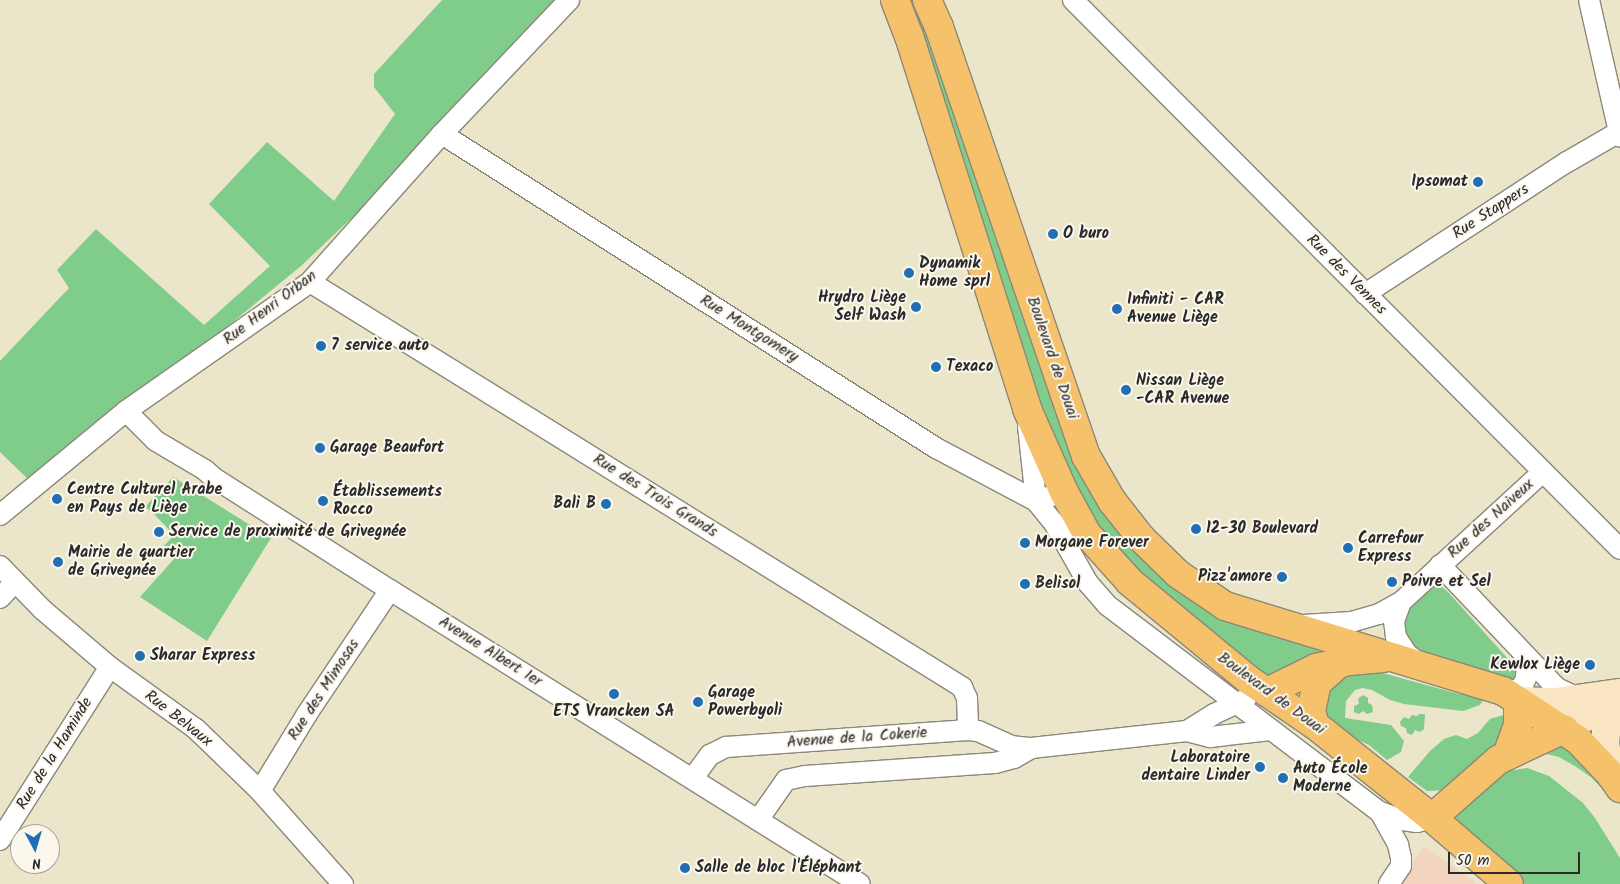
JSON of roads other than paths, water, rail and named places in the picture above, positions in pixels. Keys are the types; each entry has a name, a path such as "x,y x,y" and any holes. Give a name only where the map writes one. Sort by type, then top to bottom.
{"main road":[{"name":"Boulevard de Douai","path":"895,0 909,36 1027,409 1064,492 1087,534 1130,582 1244,676 1315,725 1432,818 1509,884"},
{"name":"Boulevard de Douai","path":"927,0 939,28 1086,456 1112,501 1141,538 1178,574 1225,606 1424,666 1511,696 1564,729 1589,751 1616,782"},
{"path":"1267,692 1316,668 1368,659 1397,658"},
{"path":"1315,725 1311,711 1317,682 1338,664"},
{"path":"1507,755 1518,724 1511,696"},
{"path":"1432,818 1498,760 1564,729"}],"street":[{"name":"Rue Henri Orban","path":"0,515 126,411 310,282 442,134 569,0"},
{"name":"Rue des Vennes","path":"1073,0 1542,473 1620,548"},
{"path":"1589,0 1619,135"},
{"name":"Rue Montgomery","path":"442,134 936,448 1036,501"},
{"name":"Rue Stappers","path":"1365,294 1567,162 1619,135"},
{"name":"Rue des Trois Grands","path":"310,282 962,687 967,698 968,730"},
{"name":"Boulevard de Douai","path":"1027,409 1036,501 1054,523 1088,583 1107,605 1380,812"},
{"name":"Avenue Albert 1er","path":"126,411 156,441 205,470 214,478 390,590 860,884"},
{"name":"Rue des Naiveux","path":"1402,602 1542,473"},
{"path":"1036,501 1064,492"},
{"path":"1440,565 1527,659 1557,688 1581,700"},
{"name":"Rue Belvaux","path":"0,566 43,610 110,667 196,729 260,791 343,884"},
{"path":"0,598 15,582"},
{"name":"Rue des Mimosas","path":"260,791 307,714 390,590"},
{"name":"Boulevard de Douai","path":"1289,626 1351,622 1379,614 1402,602"},
{"path":"1402,602 1394,621 1396,637 1407,654 1424,666"},
{"path":"1511,696 1523,685 1526,678 1527,659"},
{"name":"Rue de la Haminde","path":"0,840 110,667"},
{"name":"Avenue de la Cokerie","path":"1187,731 1235,702 1267,692"},
{"path":"1511,696 1555,702 1581,700 1609,693 1620,693"},
{"path":"1564,729 1620,699"},
{"path":"1616,782 1606,746 1606,731 1620,709"},
{"name":"Avenue de la Cokerie","path":"693,778 710,755 726,747 968,730 978,731 1010,746 1032,748 1187,731 1210,737 1271,730"},
{"name":"Avenue de la Cokerie","path":"758,820 786,780 996,763 1014,758 1032,748"},
{"path":"1380,812 1402,820 1416,822 1432,818"},
{"path":"1380,812 1398,845 1401,858 1401,866 1389,884"}],"place":[{"name":"Ipsomat","path":"1478,182"},
{"name":"O buro","path":"1053,234"},
{"name":"Dynamik Home sprl","path":"909,273"},
{"name":"Hrydro Liège Self Wash","path":"916,307"},
{"name":"Infiniti - CAR Avenue Liège","path":"1117,309"},
{"name":"7 service auto","path":"321,346"},
{"name":"Texaco","path":"936,367"},
{"name":"Nissan Liège -CAR Avenue","path":"1126,390"},
{"name":"Garage Beaufort","path":"320,448"},
{"name":"Centre Culturel Arabe en Pays de Liège","path":"57,499"},
{"name":"Établissements Rocco","path":"323,501"},
{"name":"Bali B","path":"606,504"},
{"name":"12-30 Boulevard","path":"1196,529"},
{"name":"Service de proximité de Grivegnée","path":"159,532"},
{"name":"Morgane Forever","path":"1025,543"},
{"name":"Carrefour Express","path":"1348,548"},
{"name":"Mairie de quartier de Grivegnée","path":"58,562"},
{"name":"Pizz'amore","path":"1282,577"},
{"name":"Poivre et Sel","path":"1392,582"},
{"name":"Belisol","path":"1025,584"},
{"name":"Sharar Express","path":"140,656"},
{"name":"Kewlox Liège","path":"1590,665"},
{"name":"ETS Vrancken SA","path":"614,694"},
{"name":"Garage Powerbyoli","path":"698,702"},
{"name":"Laboratoire dentaire Linder","path":"1260,767"},
{"name":"Auto École Moderne","path":"1283,778"},
{"name":"Salle de bloc l'Éléphant","path":"685,868"}]}
